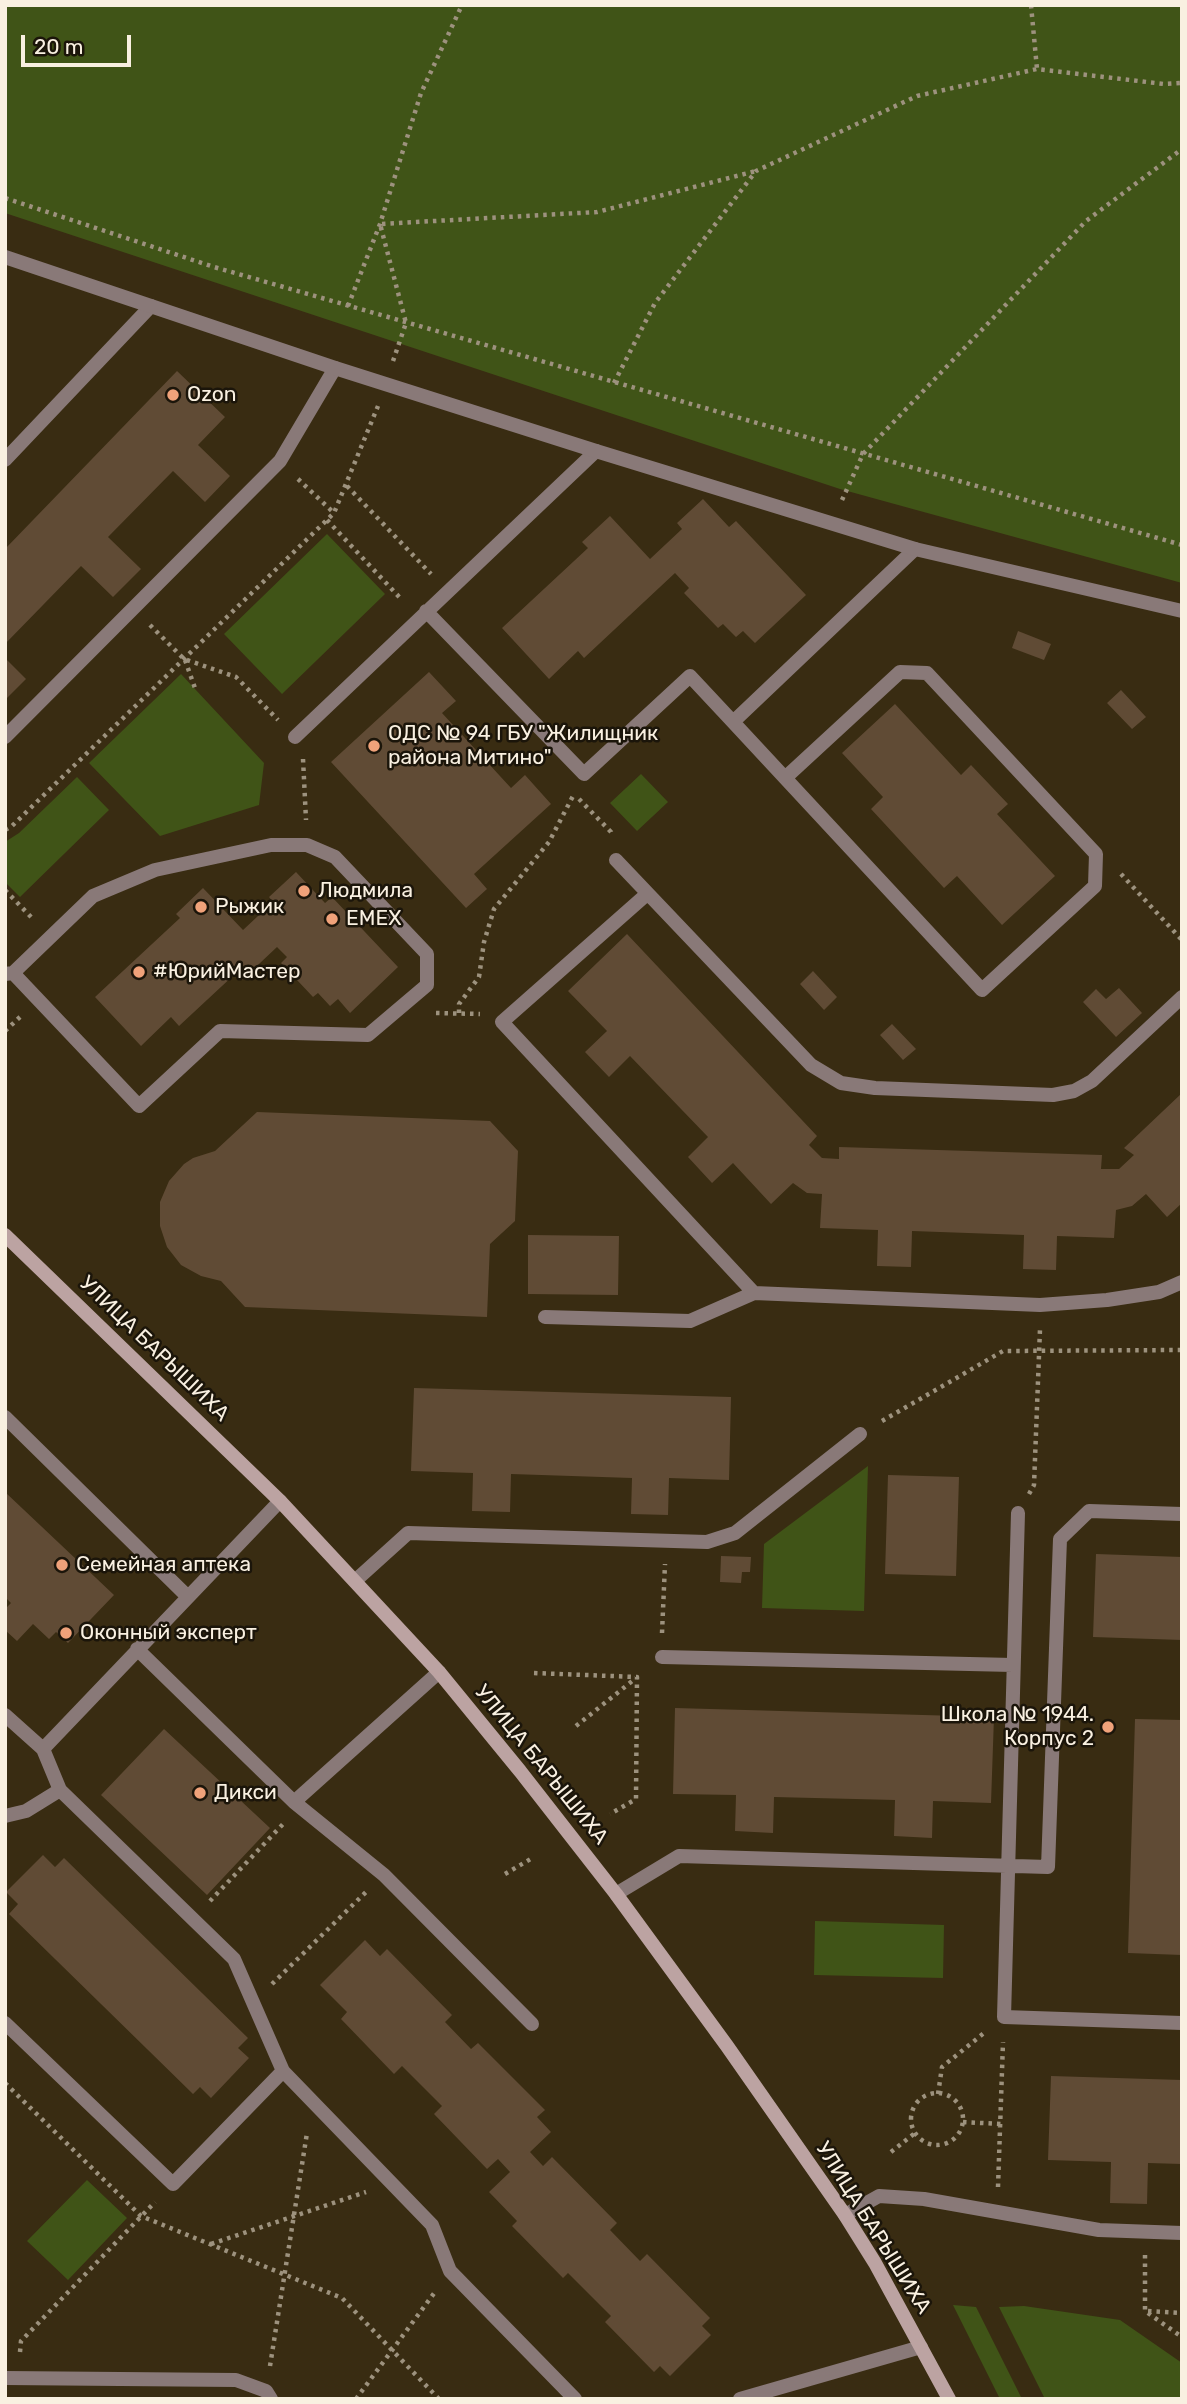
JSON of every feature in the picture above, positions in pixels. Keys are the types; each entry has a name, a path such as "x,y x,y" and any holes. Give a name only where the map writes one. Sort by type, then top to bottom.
{"main road":[{"name":"УЛИЦА БАРЫШИХА","path":"5,1236 280,1501 439,1672 520,1771 616,1894 845,2215 875,2263 948,2399"}],"street":[{"path":"5,257 335,368 831,524 915,549 1182,611"},
{"path":"5,460 151,306"},
{"path":"5,737 280,461 335,368"},
{"path":"295,737 596,451"},
{"path":"733,722 915,549"},
{"path":"426,611 584,774 690,676 982,990 1095,886 1096,854 927,673 900,672 785,778"},
{"path":"271,845 307,845 335,857 427,954 427,985 368,1035 220,1031 139,1106 9,974 93,896 155,870 271,845"},
{"path":"616,860 811,1065 841,1083 875,1088 1053,1095 1074,1091 1091,1081 1182,997"},
{"path":"647,894 502,1022 754,1293"},
{"path":"545,1317 690,1321 754,1293 1041,1304 1107,1300 1159,1292 1182,1282"},
{"path":"5,1416 188,1597"},
{"path":"356,1580 408,1533 707,1542 735,1533 860,1434"},
{"path":"43,1749 280,1501"},
{"path":"616,1894 679,1856 1048,1867 1060,1539 1089,1511 1182,1514"},
{"path":"1018,1513 1004,2017 1182,2023"},
{"path":"137,1649 294,1802 384,1875 532,2024"},
{"path":"662,1657 1013,1665"},
{"path":"294,1802 439,1672"},
{"path":"5,1715 43,1749 60,1790 234,1959 283,2071 432,2225 450,2271 575,2399"},
{"path":"5,1816 26,1811 60,1790"},
{"path":"5,2023 173,2184 283,2071"},
{"path":"845,2215 879,2196 924,2199 1099,2230 1182,2233"},
{"path":"740,2399 784,2393 921,2347"},
{"path":"12,2378 236,2380 269,2395"}],"path":[{"path":"348,306 380,224 421,93 462,5"},
{"path":"1031,5 1037,69"},
{"path":"380,224 597,212 756,171 916,96 1037,69 1164,84 1182,83"},
{"path":"831,524 863,454 1086,221 1182,149"},
{"path":"613,383 655,303 756,171"},
{"path":"5,198 215,267 1182,545"},
{"path":"5,830 334,513 386,384 406,323 380,224"},
{"path":"280,461 334,513"},
{"path":"347,486 448,591"},
{"path":"327,520 393,591"},
{"path":"133,608 184,659 196,691"},
{"path":"184,659 236,677 295,737"},
{"path":"305,787 306,821"},
{"path":"458,1013 458,1004 479,977 484,942 494,909 549,842 574,793 611,832 616,860"},
{"path":"1096,854 1115,867 1182,940"},
{"path":"5,890 50,937"},
{"path":"434,1012 483,1014"},
{"path":"1018,1513 1034,1485 1041,1304"},
{"path":"860,1434 1003,1351 1182,1350"},
{"path":"576,1726 662,1657 665,1542"},
{"path":"534,1673 637,1677"},
{"path":"610,1814 636,1798 637,1677"},
{"path":"193,1919 282,1825"},
{"path":"505,1874 534,1857"},
{"path":"253,2002 384,1875"},
{"path":"938,2094 942,2067 1004,2017"},
{"path":"993,2211 999,2178 1004,2017"},
{"path":"5,2083 141,2216 342,2298 439,2399"},
{"path":"934,2093 945,2094 955,2101 961,2110 963,2122 959,2133 951,2141 940,2145 928,2144 915,2133 911,2116 915,2105 923,2097 934,2093"},
{"path":"269,2395 284,2274 312,2100"},
{"path":"963,2122 1001,2124"},
{"path":"891,2152 915,2133"},
{"path":"211,2244 393,2183"},
{"path":"12,2378 21,2341 173,2184"},
{"path":"1145,2311 1146,2232"},
{"path":"356,2399 450,2271"},
{"path":"1145,2311 1182,2313"},
{"path":"1145,2311 1182,2337"}],"green space":[{"path":"5,5 1182,5 1182,583 840,489 5,213"},
{"path":"327,534 385,594 282,694 224,634"},
{"path":"181,674 264,763 259,805 160,836 89,763"},
{"path":"641,774 668,802 637,831 610,803"},
{"path":"77,777 109,810 20,897 5,882 5,842 19,833"},
{"path":"868,1466 864,1611 762,1608 764,1544"},
{"path":"815,1921 944,1925 943,1978 814,1975"},
{"path":"87,2180 127,2218 68,2280 27,2241"},
{"path":"953,2305 976,2307 1022,2399 1000,2399"},
{"path":"1024,2306 1120,2320 1182,2363 1182,2399 1045,2399 999,2307"}],"building":[{"path":"177,371 225,417 198,445 230,476 205,502 173,471 108,537 141,569 113,597 81,566 5,644 5,549"},
{"path":"703,499 729,527 736,521 806,595 755,643 743,631 736,637 723,624 718,628 684,593 689,588 675,573 584,658 578,651 549,679 502,628 588,548 582,542 610,516 650,559 682,529 677,523"},
{"path":"1018,631 1051,644 1044,660 1012,648"},
{"path":"5,658 26,679 5,700"},
{"path":"429,672 456,701 442,713 511,788 525,775 551,804 474,874 487,889 466,908 331,762"},
{"path":"1121,690 1146,717 1132,729 1107,703"},
{"path":"895,704 961,775 971,765 1008,804 997,814 1055,876 1002,925 957,876 944,888 871,809 883,797 842,753"},
{"path":"296,872 325,903 332,897 398,967 350,1013 338,999 330,1006 318,993 313,997 281,963 287,957 277,947 242,980 236,973 179,1026 171,1017 141,1046 95,997 180,918 176,914 203,888 243,930 273,902 269,897"},
{"path":"627,934 817,1136 809,1145 822,1158 839,1159 839,1147 1102,1155 1101,1169 1119,1169 1134,1155 1124,1148 1182,1093 1182,1203 1167,1217 1146,1194 1132,1206 1116,1210 1114,1238 1057,1236 1056,1270 1023,1269 1024,1235 912,1231 911,1267 877,1266 878,1230 820,1228 822,1194 807,1193 793,1183 771,1204 733,1163 712,1183 688,1157 708,1137 630,1056 609,1077 585,1052 607,1031 568,991"},
{"path":"813,971 837,997 824,1010 800,984"},
{"path":"1119,988 1142,1013 1116,1037 1083,1002 1096,989 1106,999"},
{"path":"892,1024 916,1049 903,1060 880,1035"},
{"path":"257,1112 490,1121 518,1151 515,1221 490,1244 487,1317 245,1307 221,1281 201,1276 181,1265 167,1247 160,1226 160,1202 169,1181 193,1158 215,1151"},
{"path":"528,1235 619,1236 618,1295 528,1294"},
{"path":"414,1388 731,1397 729,1480 669,1478 668,1515 631,1514 632,1478 511,1474 510,1512 472,1511 473,1473 411,1471"},
{"path":"888,1475 959,1477 956,1576 885,1574"},
{"path":"5,1492 114,1595 68,1643 56,1632 49,1639 33,1624 17,1641 5,1630 5,1609 11,1603 5,1597"},
{"path":"1096,1554 1182,1557 1182,1640 1093,1637"},
{"path":"721,1556 751,1557 750,1572 742,1572 741,1583 720,1582"},
{"path":"675,1708 994,1717 991,1803 933,1801 932,1838 894,1836 895,1800 774,1797 773,1833 735,1831 736,1795 673,1794"},
{"path":"1135,1719 1182,1720 1182,1955 1128,1953"},
{"path":"164,1729 270,1828 207,1895 101,1795"},
{"path":"43,1855 55,1867 64,1858 248,2038 238,2048 249,2058 211,2098 200,2087 193,2094 9,1914 18,1904 6,1892"},
{"path":"365,1940 380,1956 387,1949 452,2015 445,2022 471,2049 478,2043 545,2110 537,2117 551,2132 530,2152 543,2166 552,2157 617,2223 610,2230 640,2261 647,2254 710,2318 702,2326 711,2335 670,2376 660,2366 654,2372 605,2322 611,2316 568,2273 563,2278 512,2226 517,2221 489,2192 510,2172 498,2159 487,2169 434,2114 442,2106 402,2066 394,2074 341,2019 347,2012 320,1985"},
{"path":"1051,2076 1182,2080 1182,2164 1148,2163 1147,2204 1110,2203 1111,2162 1048,2160"}],"place":[{"name":"Ozon","path":"173,395"},
{"name":"ОДС № 94 ГБУ \"Жилищник района Митино\"","path":"374,746"},
{"name":"Людмила","path":"304,891"},
{"name":"Рыжик","path":"201,907"},
{"name":"EMEX","path":"332,919"},
{"name":"#ЮрийМастер","path":"139,972"},
{"name":"Семейная аптека","path":"62,1565"},
{"name":"Оконный эксперт","path":"66,1633"},
{"name":"Школа № 1944. Корпус 2","path":"1108,1727"},
{"name":"Дикси","path":"200,1793"}]}
